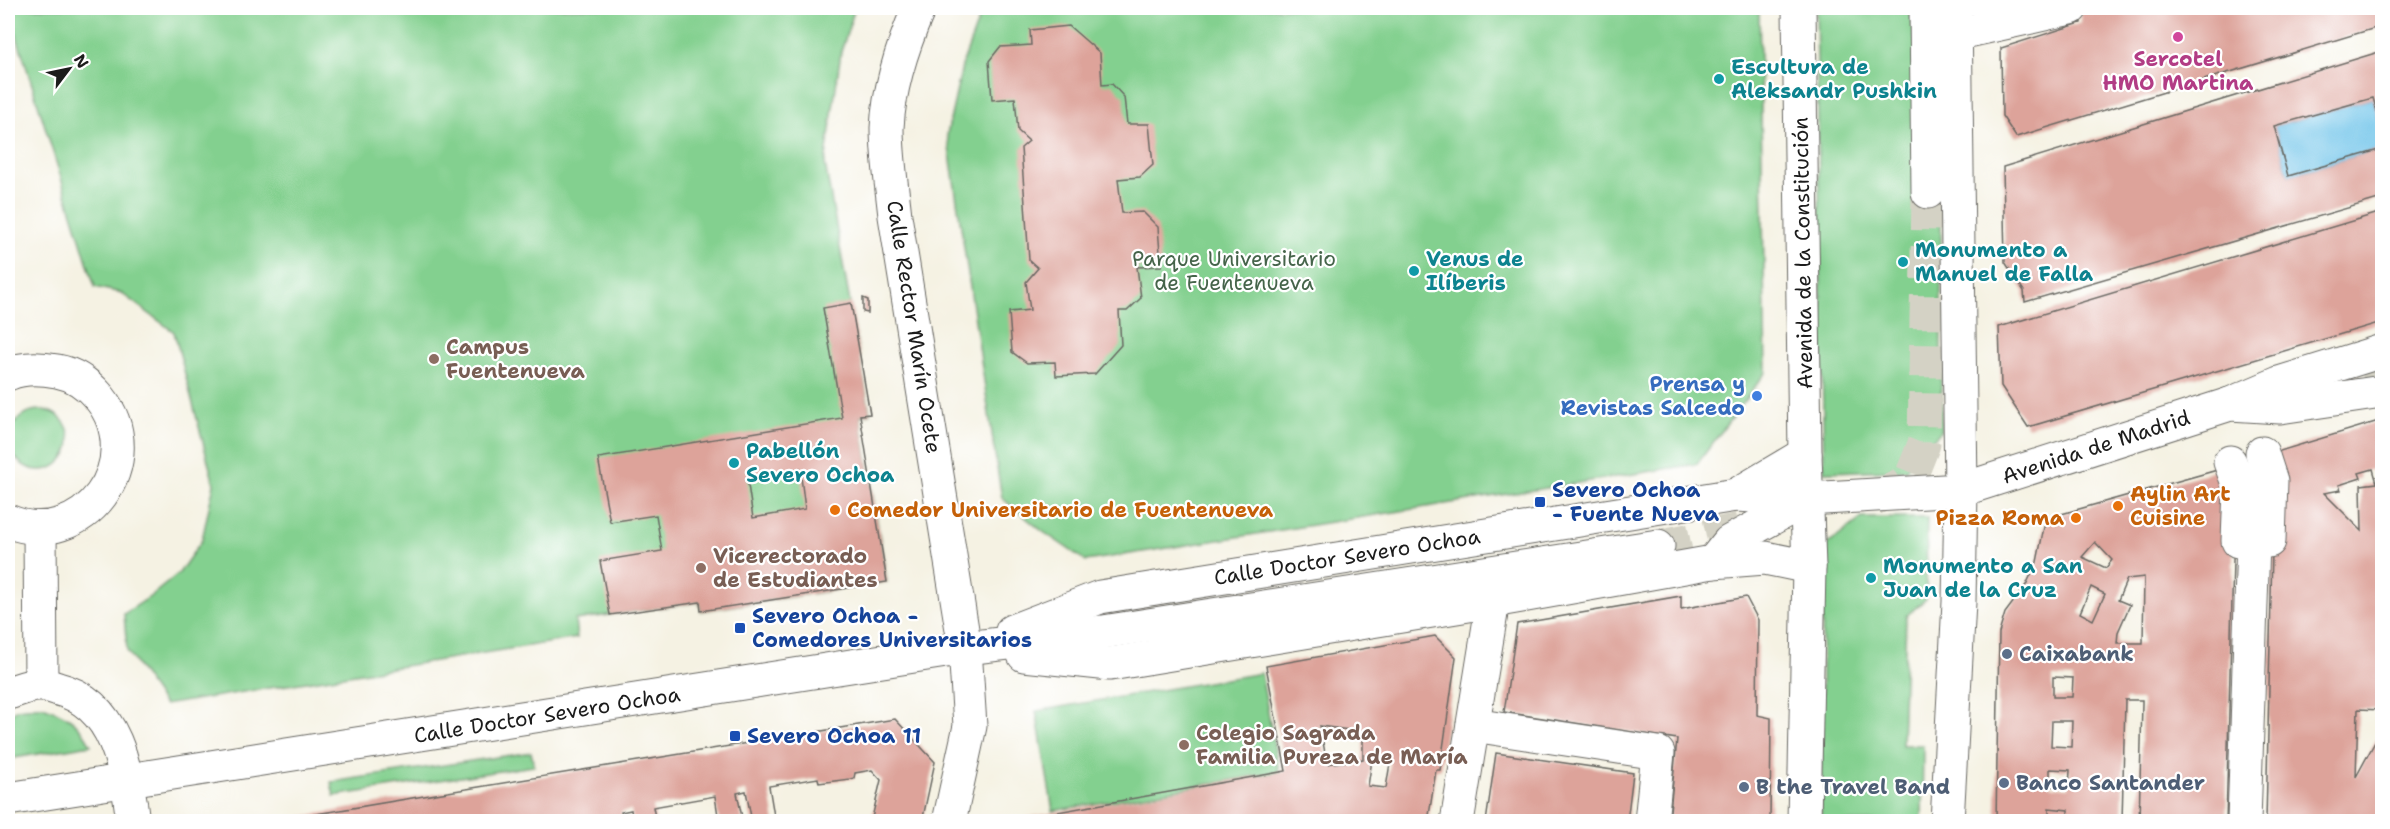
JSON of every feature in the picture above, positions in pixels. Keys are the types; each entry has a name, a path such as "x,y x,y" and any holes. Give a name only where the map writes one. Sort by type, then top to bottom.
{"main road":[{"name":"Calle Rector Marín Ocete","path":"919,8 899,63 891,96 887,127 888,157 895,216 965,648 970,726 949,822"},
{"name":"Avenida de la Constitución","path":"1799,8 1805,454 1809,567 1804,822"},
{"path":"1926,8 1928,192"},
{"path":"1947,822 1959,602 1961,490 1955,21 2071,8"},
{"name":"Avenida de Madrid","path":"1961,490 2230,404 2279,383 2382,351"},
{"path":"8,521 40,528 75,518 90,508 108,487 117,462 117,434 108,409 91,388 68,373 10,365"},
{"name":"Avenida de Madrid","path":"2230,404 2280,407 2382,392"},
{"path":"2230,462 2240,489 2238,541 2269,541 2271,482 2262,453"},
{"name":"Calle Doctor Severo Ochoa","path":"1736,495 1805,454"},
{"path":"1713,562 1729,542 1807,499 1961,490"},
{"name":"Calle Doctor Severo Ochoa","path":"965,648 1100,597 1736,495 1807,499"},
{"path":"40,528 41,684"},
{"path":"2244,822 2253,541"},
{"name":"Calle Doctor Severo Ochoa","path":"8,799 965,648 1103,632 1658,546"},
{"name":"Calle Doctor Severo Ochoa","path":"965,648 1110,664 1493,602 1713,562 1765,558 1809,567"},
{"path":"1457,822 1493,602"},
{"path":"8,693 41,684 72,692 98,712 116,740 128,781 133,822"},
{"path":"1473,725 1659,753 1651,822"}],"green space":[{"name":"Campus Fuentenueva","path":"8,8 855,8 841,52 825,164 870,414 860,416 887,582 701,611 699,602 575,620 577,638 164,705 127,651 124,614 179,573 202,540 214,484 174,332 121,293 95,287"},
{"name":"Parque Universitario de Fuentenueva","path":"983,8 1759,8 1766,372 1697,464 1086,561 1042,531 1002,498 947,134 963,62"},
{"path":"1816,8 1910,8 1941,193 1941,431 1905,470 1824,472"},
{"path":"40,410 57,415 65,423 70,440 65,457 57,465 40,470 23,465 15,457 10,440 15,423 23,415"},
{"path":"1862,518 1927,518 1926,599 1906,616 1902,745 1923,745 1922,821 1821,822 1823,548"},
{"path":"1261,673 1279,772 1053,811 1036,711"},
{"path":"43,706 77,724 91,745 8,759 8,715 17,709"},
{"path":"531,752 534,766 334,796 331,782"}],"water":[{"path":"2373,98 2382,130 2382,149 2288,176 2274,126"}],"building":[{"path":"2081,8 2382,8 2382,26 2016,137 2002,116 2001,48 2081,23"},
{"path":"1069,26 1100,53 1102,85 1112,84 1124,97 1127,124 1149,124 1153,165 1140,177 1118,179 1122,213 1143,212 1158,227 1161,266 1137,267 1141,298 1127,311 1119,311 1121,345 1095,374 1056,376 1055,362 1027,363 1012,352 1009,312 1030,310 1026,282 1038,268 1029,260 1021,148 1029,141 1018,131 1015,98 992,100 989,61 1000,47 1031,45 1030,30"},
{"path":"2382,51 2382,128 2373,98 2274,126 2288,176 2382,149 2382,198 2025,302 2024,291 2005,262 2003,167"},
{"path":"2382,212 2382,322 2028,427 2001,386 1999,327"},
{"path":"863,298 868,300 868,313 863,312"},
{"name":"Pabellón Severo Ochoa","path":"851,303 870,414 860,415 887,582 701,611 700,602 610,615 600,561 662,551 656,515 610,522 598,458 842,418 823,308","holes":["800,469 805,509 753,518 747,478"]},
{"path":"2382,420 2382,710 2358,709 2356,777 2382,729 2382,822 2266,822 2273,505 2270,454","holes":["2373,469 2377,483 2361,485 2362,531 2324,493 2341,490 2339,485 2361,478 2359,473"]},
{"path":"2228,467 2235,487 2226,822 2139,822 2142,700 2125,700 2122,822 2068,822 2068,810 2049,808 2049,822 1996,822 1999,633 2005,613 2026,585 2037,562 2044,527 2048,521 2058,515","holes":["2095,542 2112,560 2106,568 2082,557","2144,577 2143,643 2117,643 2118,632 2130,605 2118,600 2127,579","2091,587 2105,594 2093,620 2080,613","2053,677 2073,678 2072,697 2053,697","2052,721 2072,721 2071,747 2051,746","2050,769 2070,770 2069,788 2050,786"]},
{"path":"1681,596 1681,609 1746,597 1758,620 1757,715 1771,718 1770,822 1669,822 1677,739 1504,712 1517,624"},
{"path":"1435,636 1456,657 1440,770 1436,770 1428,822 1002,822 1286,771 1266,666","holes":["1320,726 1363,732 1363,759 1327,764","1372,760 1390,763 1386,788 1368,786"]},
{"path":"895,719 935,762 922,822 871,822 881,780 872,770 855,773 854,778 850,779 819,783 818,778 769,786 775,822 752,822 746,791 737,793 743,822 719,822 715,796 653,807 656,822 633,822 631,810 621,812 623,822 603,822 602,815 567,822 287,822 287,819"},
{"path":"1496,753 1633,773 1627,822 1486,822"}],"tunnel":[{"path":"1873,500 1910,479 1924,444 1928,192"},
{"path":"2315,388 2382,369"},
{"path":"1658,546 1759,525"}],"place":[{"name":"Sercotel HMO Martina","path":"2178,37"},
{"name":"Escultura de Aleksandr Pushkin","path":"1719,79"},
{"name":"Monumento a Manuel de Falla","path":"1903,262"},
{"name":"Venus de Ilíberis","path":"1414,271"},
{"name":"Campus Fuentenueva","path":"434,359"},
{"name":"Prensa y Revistas Salcedo","path":"1757,396"},
{"name":"Pabellón Severo Ochoa","path":"734,463"},
{"name":"Severo Ochoa - Fuente Nueva","path":"1540,502"},
{"name":"Aylin Art Cuisine","path":"2118,506"},
{"name":"Comedor Universitario de Fuentenueva","path":"835,510"},
{"name":"Pizza Roma","path":"2076,518"},
{"name":"Vicerectorado de Estudiantes","path":"701,568"},
{"name":"Monumento a San Juan de la Cruz","path":"1871,578"},
{"name":"Severo Ochoa - Comedores Universitarios","path":"740,628"},
{"name":"Caixabank","path":"2007,654"},
{"name":"Severo Ochoa 11","path":"735,736"},
{"name":"Colegio Sagrada Familia Pureza de María","path":"1184,745"},
{"name":"Banco Santander","path":"2004,783"},
{"name":"B the Travel Band","path":"1744,787"}]}
